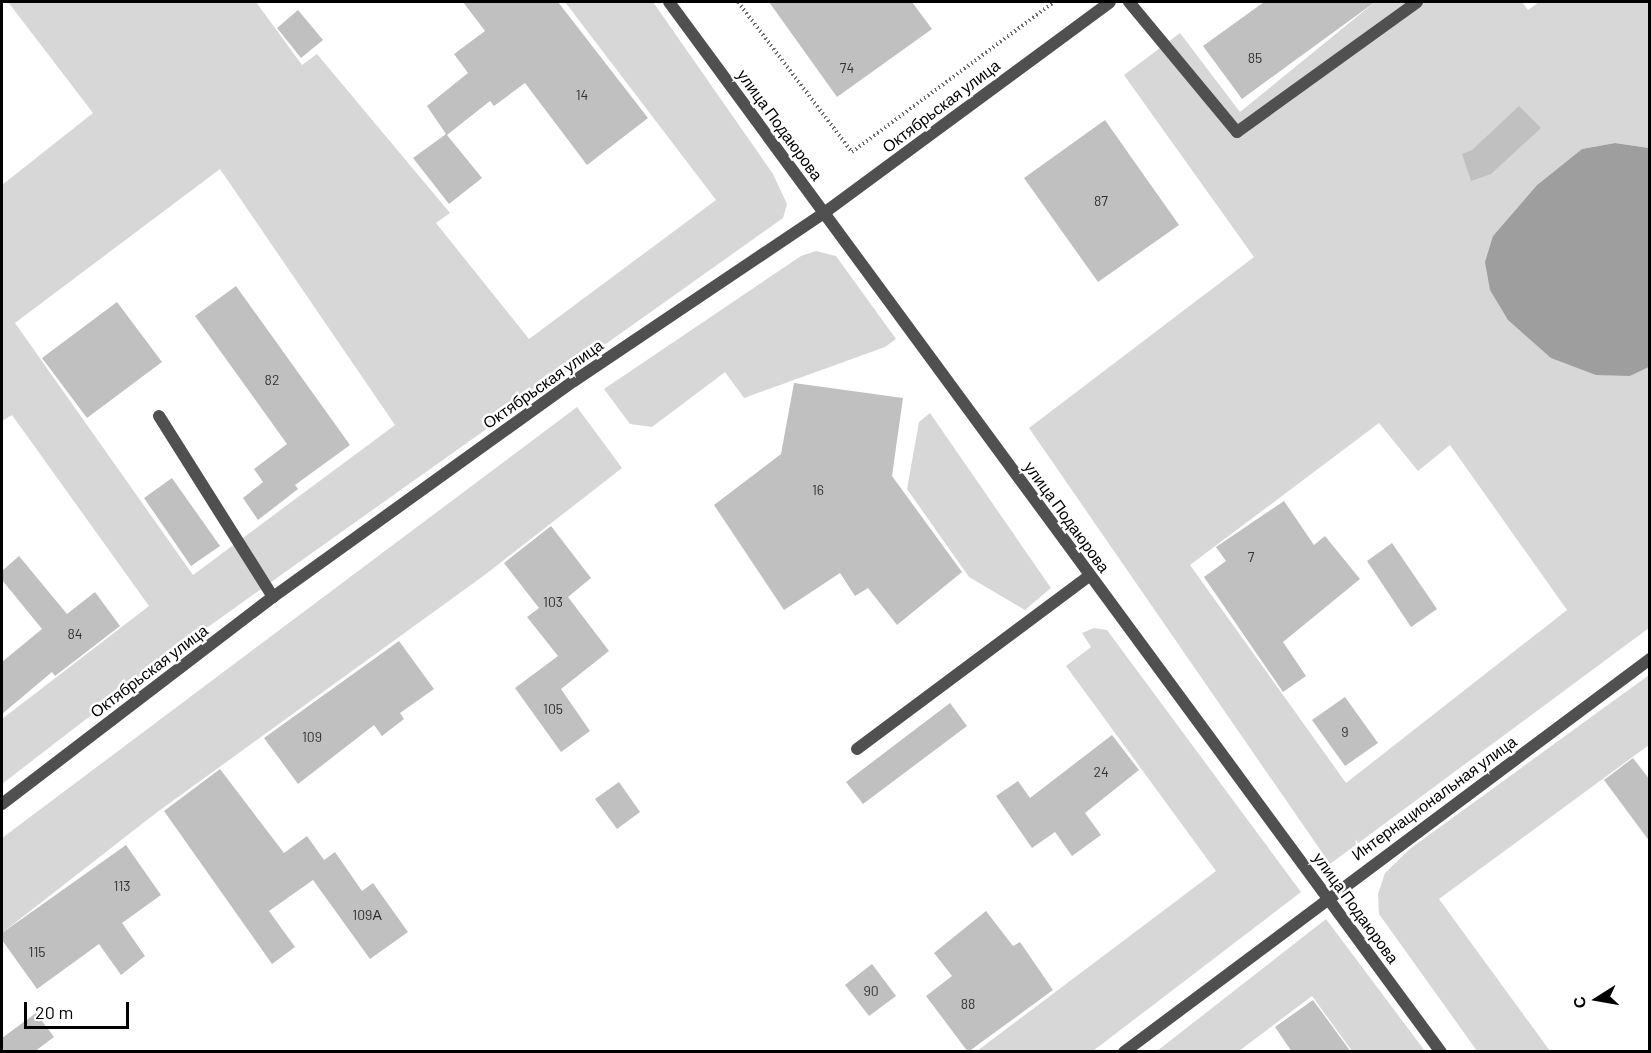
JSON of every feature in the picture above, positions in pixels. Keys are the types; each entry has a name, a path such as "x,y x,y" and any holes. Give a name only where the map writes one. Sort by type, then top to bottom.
{"street":[{"name":"улица Подаюрова","path":"669,2 1441,1052"},
{"name":"Октябрьская улица","path":"2,804 273,597 574,381 824,213 1110,2"},
{"path":"1129,2 1237,132 1417,2"},
{"path":"159,416 273,597"},
{"path":"857,749 1089,576"},
{"name":"Интернациональная улица","path":"1124,1052 1327,897 1650,659"}],"path":[{"path":"738,2 852,152 1054,2"}],"shaded area":[{"path":"8,2 256,2 302,65 317,54 450,213 436,223 529,339 716,200 565,2 653,2 773,174 787,204 783,218 177,649 2,784 2,719 149,606 12,415 2,421 2,185 93,113","holes":["220,169 395,425 193,575 15,323"]},
{"path":"1375,2 1522,2 1528,10 1539,2 1649,2 1649,148 1615,143 1582,149 1537,185 1493,236 1630,376 1649,367 1649,628 1330,864 1029,428 1254,257 1124,75 1180,33 1240,112","holes":["1379,423 1418,471 1450,445 1567,610 1346,783 1190,565"]},
{"path":"1615,143 1649,148 1649,367 1630,376 1596,375 1551,358 1508,320 1490,290 1485,262 1493,236 1537,185 1582,149"},
{"path":"816,251 836,256 896,339 885,347 744,398 725,372 652,427 630,424 604,389 801,256"},
{"path":"577,407 622,468 486,574 156,813 2,933 2,838"},
{"path":"930,413 1051,588 1025,610 969,577 907,489 919,422"},
{"path":"1094,628 1107,630 1301,892 1093,1051 977,1051 1216,871 1066,666 1091,647 1082,633"},
{"path":"1649,675 1649,745 1439,899 1550,1051 1477,1051 1379,914 1378,894 1385,873 1411,848"},
{"path":"1326,919 1425,1051 1352,1051 1312,996 1239,1051 1157,1051"}],"building":[{"path":"463,2 558,2 648,118 587,165 525,83 494,106 490,101 447,135 482,178 449,204 413,158 446,134 427,106 468,73 454,54 485,31"},
{"path":"769,2 912,2 932,29 837,97"},
{"path":"1264,2 1375,2 1242,99 1203,46"},
{"path":"298,10 323,40 301,58 277,28"},
{"path":"1519,106 1541,128 1491,174 1471,181 1462,154 1472,150"},
{"path":"1105,120 1179,225 1098,282 1024,178"},
{"path":"236,286 350,445 295,485 298,489 258,520 243,498 263,482 254,469 287,444 195,316"},
{"path":"117,302 162,362 87,418 42,358"},
{"path":"794,383 903,398 892,476 962,572 897,625 868,588 855,596 840,573 784,610 714,505 781,454"},
{"path":"172,478 220,546 191,566 144,498"},
{"path":"1284,501 1314,545 1325,536 1360,579 1283,642 1306,676 1283,692 1204,577 1226,561 1216,547"},
{"path":"551,526 591,578 568,597 609,651 561,689 590,731 561,752 515,688 558,656 527,617 539,608 504,563"},
{"path":"1392,543 1437,609 1411,627 1367,561"},
{"path":"19,556 67,614 95,592 120,626 55,676 52,672 2,714 2,662 42,629 2,580 2,571"},
{"path":"399,641 434,689 400,713 404,719 382,736 374,725 298,784 264,738"},
{"path":"1345,697 1378,743 1345,766 1312,720"},
{"path":"950,703 967,726 863,804 846,782"},
{"path":"1112,735 1139,770 1085,813 1101,835 1072,856 1055,832 1032,848 996,796 1018,781 1030,798"},
{"path":"1633,758 1650,780 1650,842 1604,780"},
{"path":"220,769 284,853 307,836 324,860 335,852 362,891 373,883 408,932 370,959 313,880 269,911 295,947 272,964 164,811"},
{"path":"619,782 640,812 617,829 595,799"},
{"path":"126,845 161,895 122,923 145,956 121,975 99,944 37,989 2,940 2,933"},
{"path":"986,911 1013,946 1020,942 1053,990 968,1052 926,996 952,976 934,953"},
{"path":"872,964 896,996 869,1016 845,985"},
{"path":"1313,1000 1351,1052 1292,1052 1275,1027"},
{"path":"36,1013 54,1037 34,1052 2,1052 2,1038"}]}
